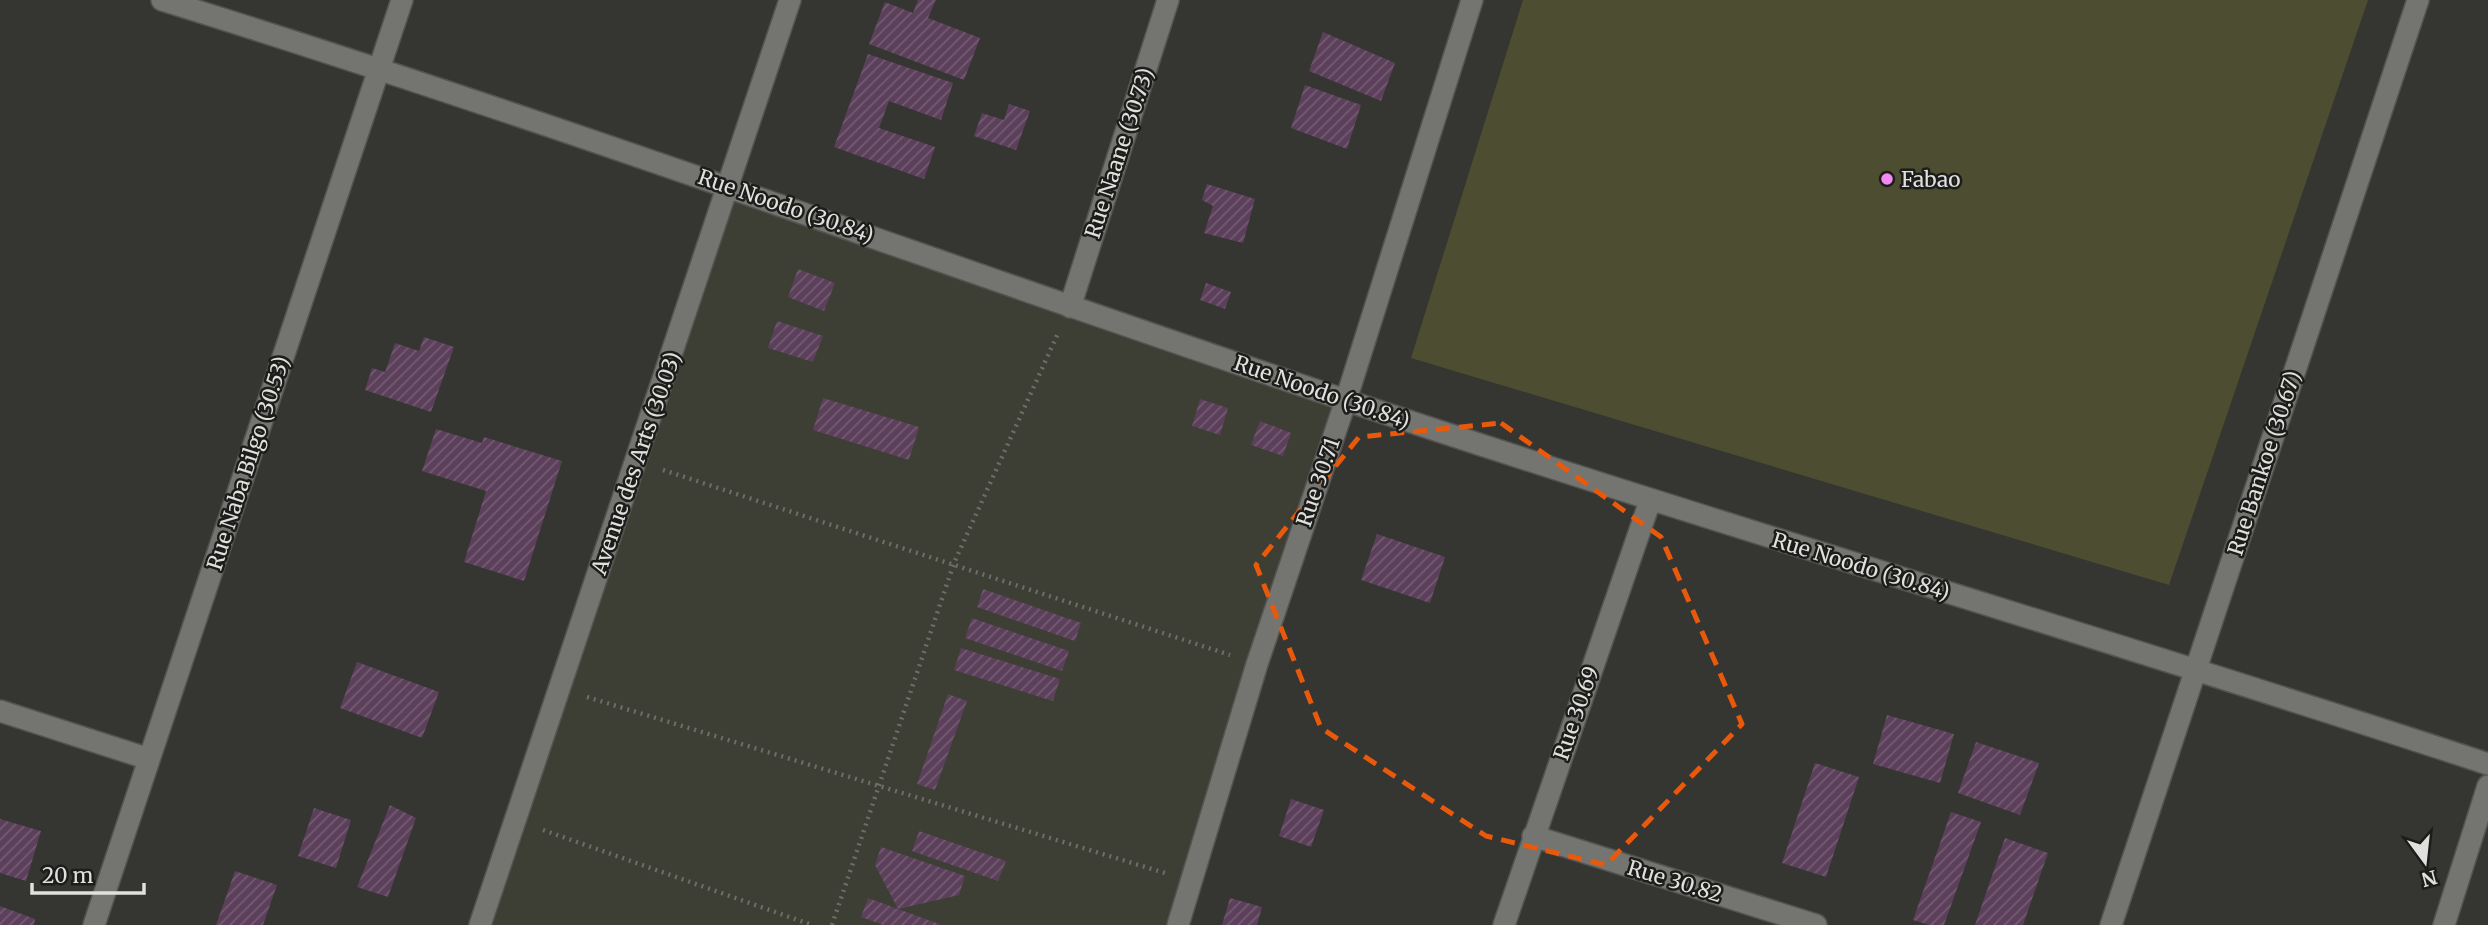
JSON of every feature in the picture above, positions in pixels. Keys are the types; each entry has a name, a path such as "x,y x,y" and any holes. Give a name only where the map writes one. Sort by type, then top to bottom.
{"street":[{"name":"Rue Noodo (30.84)","path":"162,0 380,67 730,186 1070,307 1650,501 2196,668 2488,764"},
{"name":"Rue Naba Bilgo (30.53)","path":"94,925 402,0"},
{"name":"Avenue des Arts (30.03)","path":"480,925 730,186 790,0"},
{"name":"Rue Naane (30.73)","path":"1070,307 1168,0"},
{"name":"Rue 30.71","path":"1178,925 1257,664 1346,400 1472,0"},
{"name":"Rue Bankoe (30.67)","path":"2111,925 2418,0"},
{"name":"Rue 30.69","path":"1504,925 1650,501"},
{"path":"0,711 149,759"},
{"path":"2444,925 2488,786"},
{"name":"Rue 30.82","path":"1533,836 1816,925"}],"path":[{"path":"832,925 954,563 1070,307"},
{"path":"636,461 1257,664"},
{"path":"560,689 1192,881"},
{"path":"515,821 813,925"}],"highlighted area":[{"path":"1501,423 1661,537 1742,724 1606,865 1486,836 1321,728 1256,565 1359,437"}],"shaded area":[{"path":"730,186 1346,400 1178,925 480,925"}],"green space":[{"name":"Fabao","path":"1523,0 2368,0 2169,585 1411,358"}],"building":[{"path":"918,0 936,0 928,18 980,38 964,80 869,44 885,2 913,13"},
{"path":"1323,32 1395,63 1381,101 1309,71"},
{"path":"868,54 953,83 941,120 889,101 879,128 935,147 924,179 834,147"},
{"path":"1305,85 1361,105 1347,149 1291,128"},
{"path":"1009,104 1030,111 1016,150 974,136 982,113 1004,120"},
{"path":"1207,184 1255,199 1243,243 1204,233 1213,206 1202,200"},
{"path":"798,269 835,283 824,311 788,297"},
{"path":"1206,283 1231,292 1225,309 1200,300"},
{"path":"777,321 823,336 813,362 768,348"},
{"path":"424,337 454,347 431,412 365,390 372,368 385,372 395,343 419,351"},
{"path":"823,398 919,427 909,460 813,430"},
{"path":"1200,399 1228,408 1220,435 1192,426"},
{"path":"1260,421 1291,433 1283,456 1251,445"},
{"path":"436,429 482,443 484,437 562,461 524,581 464,562 486,491 422,471"},
{"path":"1377,534 1445,557 1430,603 1361,580"},
{"path":"983,589 1081,623 1075,641 977,607"},
{"path":"972,618 1069,651 1062,671 965,638"},
{"path":"961,648 1060,679 1053,701 954,670"},
{"path":"357,662 439,692 422,738 340,708"},
{"path":"948,694 967,701 935,790 917,784"},
{"path":"1887,715 1954,734 1940,783 1873,764"},
{"path":"1976,742 2039,763 2020,815 1958,793"},
{"path":"1815,763 1859,777 1826,877 1782,863"},
{"path":"1291,799 1324,810 1311,847 1279,836"},
{"path":"390,805 416,818 388,897 357,887"},
{"path":"314,808 351,820 336,868 298,856"},
{"path":"1951,812 1981,822 1944,925 1929,925 1913,920"},
{"path":"0,819 41,831 26,881 0,873"},
{"path":"919,831 1006,861 998,881 912,851"},
{"path":"2005,838 2048,853 2023,925 1975,925"},
{"path":"881,847 965,876 959,895 898,909 875,865"},
{"path":"235,871 277,885 263,925 216,925"},
{"path":"868,898 942,925 883,925 861,917"},
{"path":"1230,898 1262,907 1257,925 1222,925"},
{"path":"0,906 35,919 34,925 0,925"}],"place":[{"name":"Fabao","path":"1887,179"}]}
